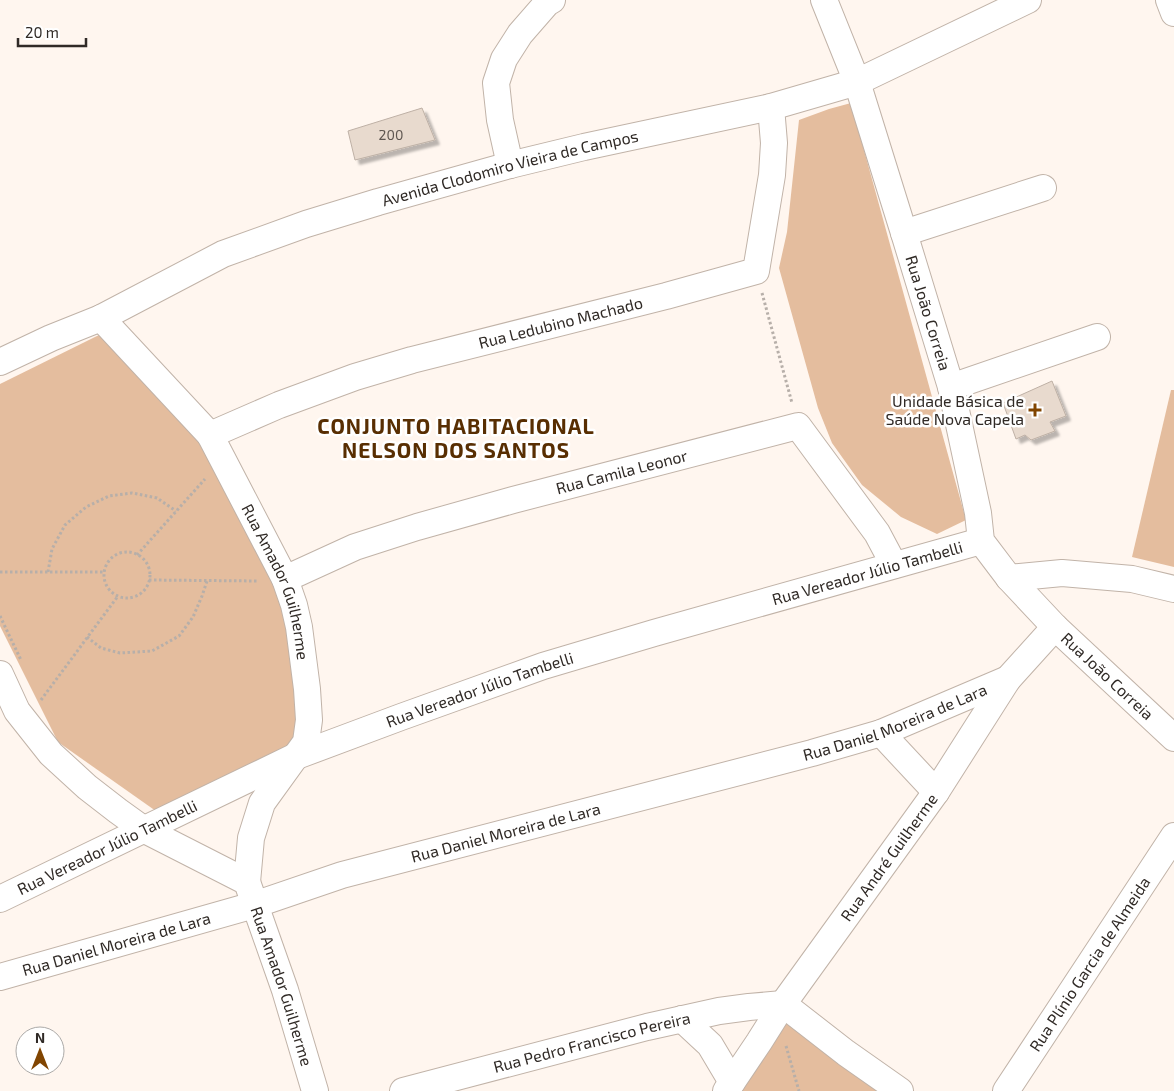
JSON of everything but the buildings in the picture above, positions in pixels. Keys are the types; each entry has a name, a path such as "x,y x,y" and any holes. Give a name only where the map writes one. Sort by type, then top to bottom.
{"street":[{"path":"510,165 500,120 496,83 504,58 520,34 552,0"},
{"name":"Rua João Correia","path":"824,0 857,82 951,387 978,513 981,541 1009,578 1055,626 1174,738"},
{"name":"Avenida Clodomiro Vieira de Campos","path":"0,362 50,338 101,318 223,254 306,224 510,165 584,147 771,107 857,82 1028,0"},
{"path":"1170,0 1174,13"},
{"path":"756,271 772,175 774,143 771,107"},
{"path":"904,233 1043,188"},
{"name":"Rua Ledubino Machado","path":"210,435 279,405 383,368 666,296 756,271"},
{"name":"Rua Amador Guilherme","path":"101,318 210,435 274,580 294,605 299,626 307,689 309,720 306,742 262,803 251,838 251,894 285,990 315,1091"},
{"path":"951,387 1097,337"},
{"path":"798,426 877,533 894,566"},
{"name":"Rua Camila Leonor","path":"274,580 355,547 417,527 531,495 798,426"},
{"name":"Rua Vereador Júlio Tambelli","path":"0,899 294,757 400,717 543,666 981,541"},
{"path":"1009,578 1062,573 1132,579 1174,589"},
{"name":"Rua André Guilherme","path":"729,1087 783,1004 936,792 1008,679 1055,626"},
{"path":"0,674 9,715 87,787 143,829 251,894"},
{"name":"Rua Daniel Moreira de Lara","path":"0,977 251,894 342,875 812,753 881,732 1008,679"},
{"path":"881,732 936,792"},
{"name":"Rua Plínio Garcia de Almeida","path":"1006,1091 1174,836"},
{"path":"783,1004 846,1054 900,1091"},
{"name":"Rua Pedro Francisco Pereira","path":"403,1091 682,1019 718,1011 783,1004"},
{"path":"682,1019 710,1045 729,1087"}],"path":[{"path":"756,271 798,426"},
{"path":"138,555 207,476"},
{"path":"48,572 52,549 65,525 86,507 109,496 132,493 157,498 176,511"},
{"path":"130,553 138,555 143,559 150,573 149,580 142,592 129,598 115,595 109,590 105,583 104,572 109,561 114,556 130,553"},
{"path":"0,572 104,572"},
{"path":"149,580 274,580"},
{"path":"87,638 101,648 120,653 152,651 178,636 193,617 207,580"},
{"path":"41,700 118,596"},
{"path":"0,616 22,660"},
{"path":"39,695 45,708"},
{"path":"779,1049 784,1041 798,1091"}],"shaded area":[{"path":"851,103 966,520 937,534 901,517 862,485 832,443 818,408 779,268 787,232 799,120"},
{"path":"114,334 169,394 288,582 303,740 165,812 153,809 58,742 0,626 0,384 99,335"},
{"path":"1171,390 1174,390 1174,567 1132,557"},
{"path":"785,1023 895,1091 742,1091"}],"place":[{"name":"Unidade Básica de Saúde Nova Capela","path":"1035,410"}],"district":[{"name":"CONJUNTO HABITACIONAL NELSON DOS SANTOS","path":"456,439"}]}
